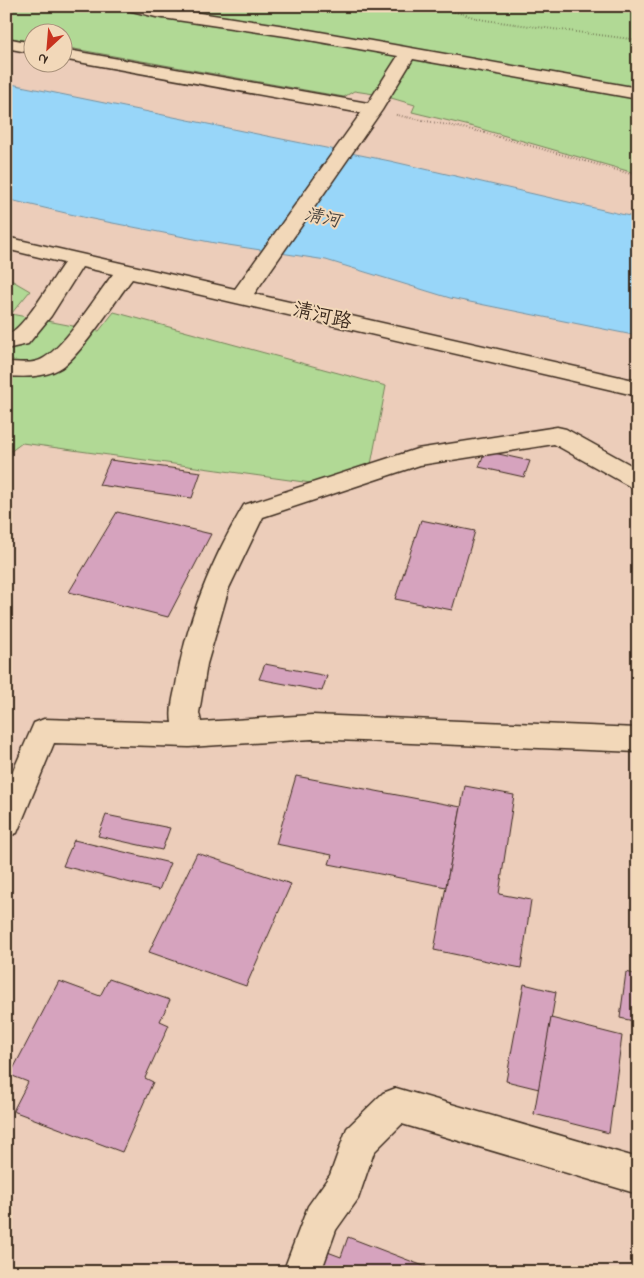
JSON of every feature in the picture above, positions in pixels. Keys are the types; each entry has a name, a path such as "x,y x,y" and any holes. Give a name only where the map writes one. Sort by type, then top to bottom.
{"street":[{"path":"134,6 156,12 409,52 638,94"},
{"path":"6,43 22,46"},
{"path":"240,298 373,110 409,52"},
{"path":"72,56 373,110"},
{"name":"清河路","path":"6,244 638,389"},
{"path":"6,342 20,338 43,311 76,260"},
{"path":"6,369 34,370 52,364 66,350 126,272"},
{"path":"189,735 185,713 193,664 216,588 253,511 417,457 557,435 638,480"},
{"path":"6,824 44,731 189,735 312,727 638,740"},
{"path":"302,1272 321,1218 345,1186 360,1141 396,1105 638,1176"}],"path":[{"path":"434,6 454,14 537,29 638,40"},
{"path":"373,110 478,131 638,176"}],"green space":[{"path":"6,6 638,6 638,174 474,127 412,112 415,105 381,95 354,91 344,97 72,49 72,22 22,22 22,40 6,37"},
{"path":"6,277 30,291 11,314 99,331 114,312 386,386 369,475 340,487 22,443 6,455"}],"water":[{"name":"清河","path":"6,83 390,161 638,218 638,336 450,298 326,260 215,243 87,218 6,199"}],"building":[{"path":"485,451 530,461 524,477 479,467"},
{"path":"110,460 201,472 192,498 99,485"},
{"path":"117,512 211,534 168,617 69,592"},
{"path":"421,520 475,531 452,610 395,599"},
{"path":"265,664 327,676 322,691 259,679"},
{"path":"296,776 461,807 446,887 329,864 332,855 276,844"},
{"path":"465,786 514,795 499,894 531,900 521,968 434,950"},
{"path":"106,815 170,828 162,850 98,836"},
{"path":"74,840 170,863 159,890 63,866"},
{"path":"197,853 291,884 246,986 149,952"},
{"path":"626,972 638,975 638,1022 620,1018"},
{"path":"109,979 170,1000 160,1021 169,1025 145,1078 153,1082 122,1152 13,1111 28,1082 10,1075 59,981 100,996"},
{"path":"524,984 556,992 539,1089 506,1081"},
{"path":"551,1018 622,1036 609,1133 534,1114"},
{"path":"348,1237 439,1272 318,1272 325,1251 341,1257"}]}
